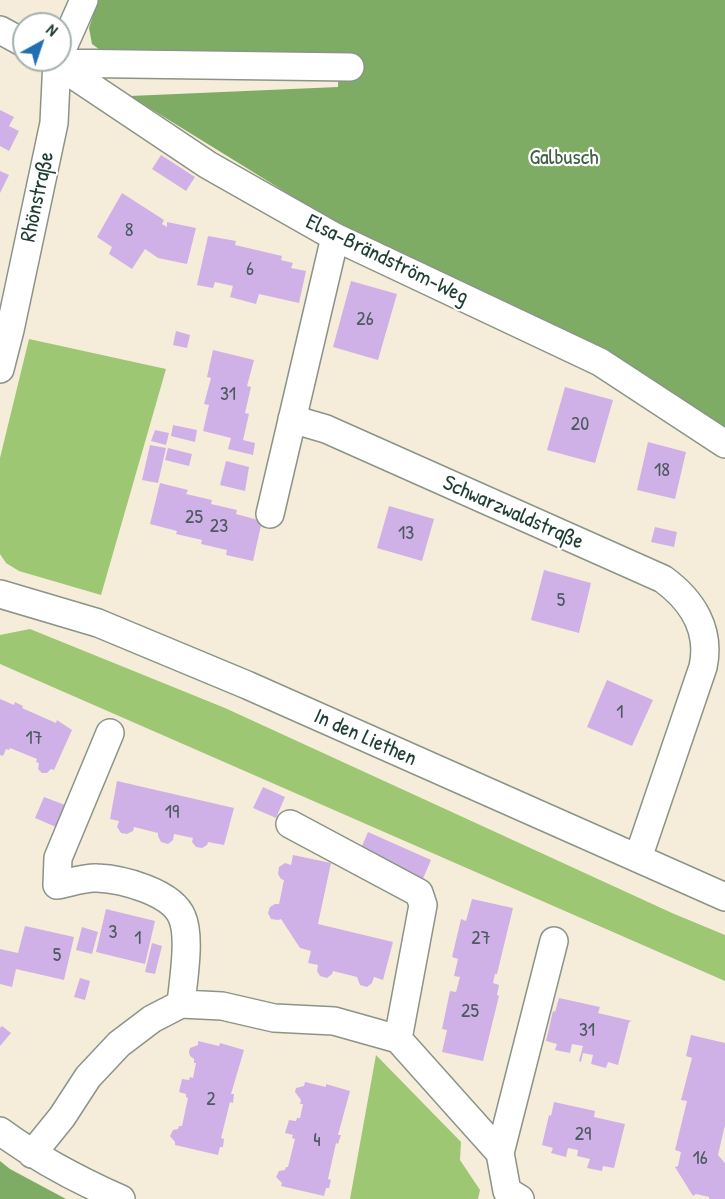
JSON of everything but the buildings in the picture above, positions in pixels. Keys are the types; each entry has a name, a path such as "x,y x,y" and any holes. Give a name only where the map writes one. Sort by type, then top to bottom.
{"street":[{"path":"72,25 84,0"},
{"path":"72,59 350,67"},
{"name":"Elsa-Brändström-Weg","path":"72,70 208,165 335,237 600,362 725,444"},
{"name":"Rhönstraße","path":"0,369 5,329 54,123 56,72"},
{"path":"270,514 335,237"},
{"name":"Schwarzwaldstraße","path":"292,418 326,429 663,579 680,592 715,638 706,653 703,668 638,858"},
{"name":"In den Liethen","path":"0,594 98,623 247,685 725,897"},
{"path":"110,733 58,858 57,885 96,878 143,887 167,899 182,917 187,943 181,1004"},
{"path":"290,824 419,893 423,905 398,1039"},
{"path":"520,1199 507,1191 500,1154 554,942"},
{"path":"32,1154 62,1117 88,1077 119,1044 152,1019 181,1004 222,1006 274,1018 334,1021 398,1039 500,1154"},
{"path":"0,1131 32,1154 121,1199"}],"green space":[{"name":"Galbusch","path":"98,0 725,0 725,429 347,230 130,96 338,87 339,57 103,52 92,44 89,28"},
{"path":"29,339 166,369 101,595 19,571 6,563 0,554 0,458"},
{"path":"30,629 225,708 672,913 725,935 725,981 0,664 0,635"},
{"path":"376,1055 461,1142 460,1160 480,1190 478,1199 350,1199"},
{"path":"0,1161 10,1169 66,1199 0,1199"}]}
